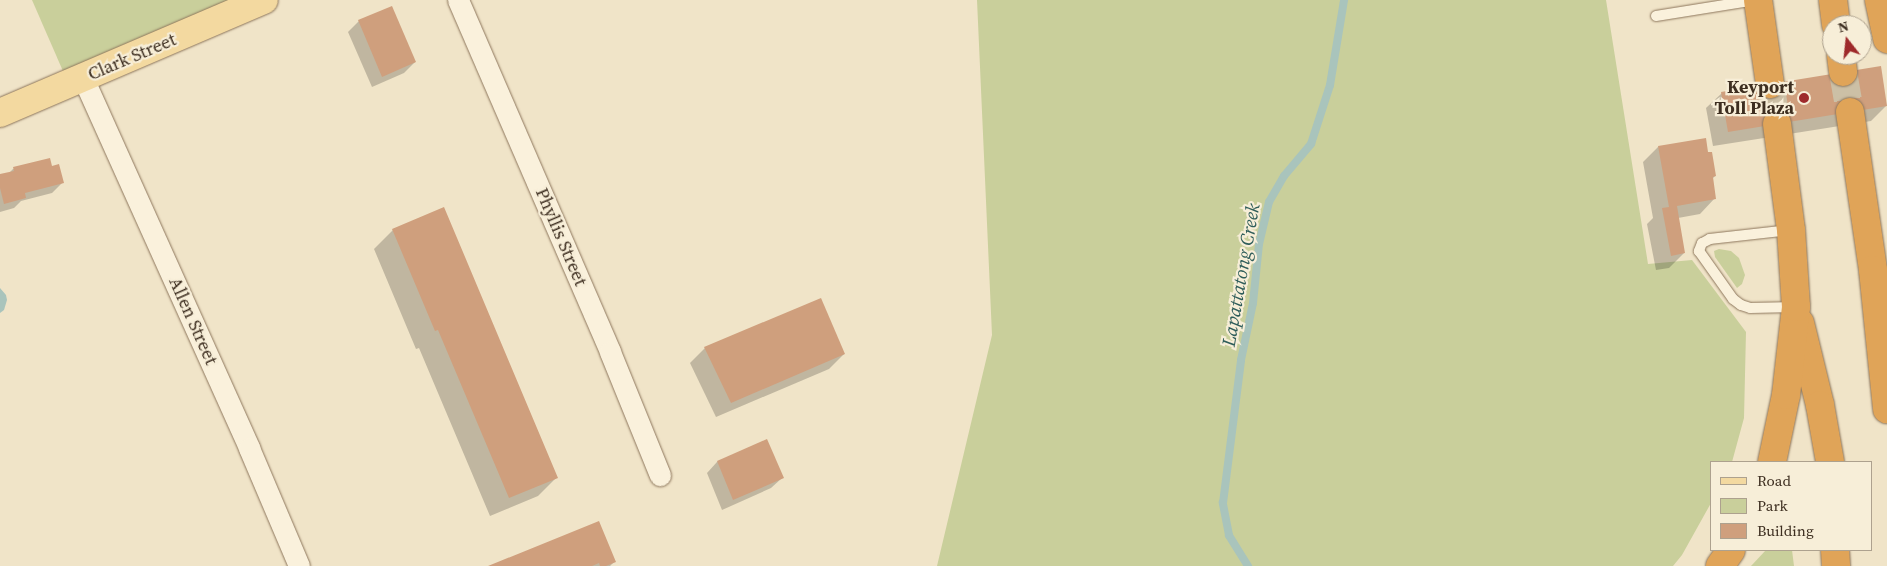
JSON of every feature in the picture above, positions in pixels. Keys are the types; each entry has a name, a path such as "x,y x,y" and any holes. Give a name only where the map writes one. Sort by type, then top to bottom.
{"highway":[{"path":"1758,0 1770,84"},
{"path":"1833,0 1835,15"},
{"path":"1879,0 1887,39"},
{"path":"1850,112 1873,270 1887,409"},
{"path":"1776,124 1791,230 1796,307 1820,405 1830,461"},
{"path":"1772,461 1784,404 1796,307"},
{"path":"1720,566 1730,551"},
{"path":"1835,551 1836,566"}],"main road":[{"name":"Clark Street","path":"0,113 264,0"}],"street":[{"name":"Phyllis Street","path":"458,0 610,352 660,475"},
{"name":"Allen Street","path":"83,78 245,439 299,566"}],"lane":[{"path":"1656,16 1758,0"},
{"path":"1791,230 1710,239 1705,240 1698,248 1700,254 1733,299 1740,305 1750,308 1796,307"}],"green space":[{"path":"32,0 264,0 66,78"},
{"path":"977,0 1606,0 1648,264 1692,260 1746,332 1744,418 1732,461 1710,461 1710,505 1682,555 1673,566 937,566 992,335"},
{"path":"1719,249 1731,251 1739,258 1745,275 1742,284 1737,288 1715,257 1714,251"},
{"path":"1765,551 1792,551 1794,566 1751,566"}],"water":[{"path":"0,288 6,295 7,300 4,310 0,313"}],"building":[{"path":"392,6 416,62 382,77 358,20"},
{"name":"Keyport Toll Plaza","path":"1881,66 1887,106 1728,132 1721,92"},
{"path":"1706,138 1708,152 1712,152 1716,176 1713,177 1716,199 1677,206 1685,253 1671,256 1662,208 1669,207 1658,146"},
{"path":"50,158 52,166 59,164 64,183 25,193 26,198 4,204 0,188 0,174 14,171 13,167"},
{"path":"444,207 558,478 509,498 438,330 435,331 392,229"},
{"path":"821,298 845,354 731,403 704,347"},
{"path":"767,439 784,478 733,500 717,461"},
{"path":"599,521 616,562 606,566 600,566 599,563 592,566 488,566"}],"waterway":[{"name":"Lapattatong Creek","path":"1248,566 1229,535 1223,503 1241,360 1253,303 1259,244 1269,202 1284,176 1311,144 1330,85 1344,0"}],"tunnel":[{"path":"1843,72 1850,112"},
{"path":"1770,84 1777,124"}],"place":[{"name":"Keyport Toll Plaza","path":"1804,98"}]}
